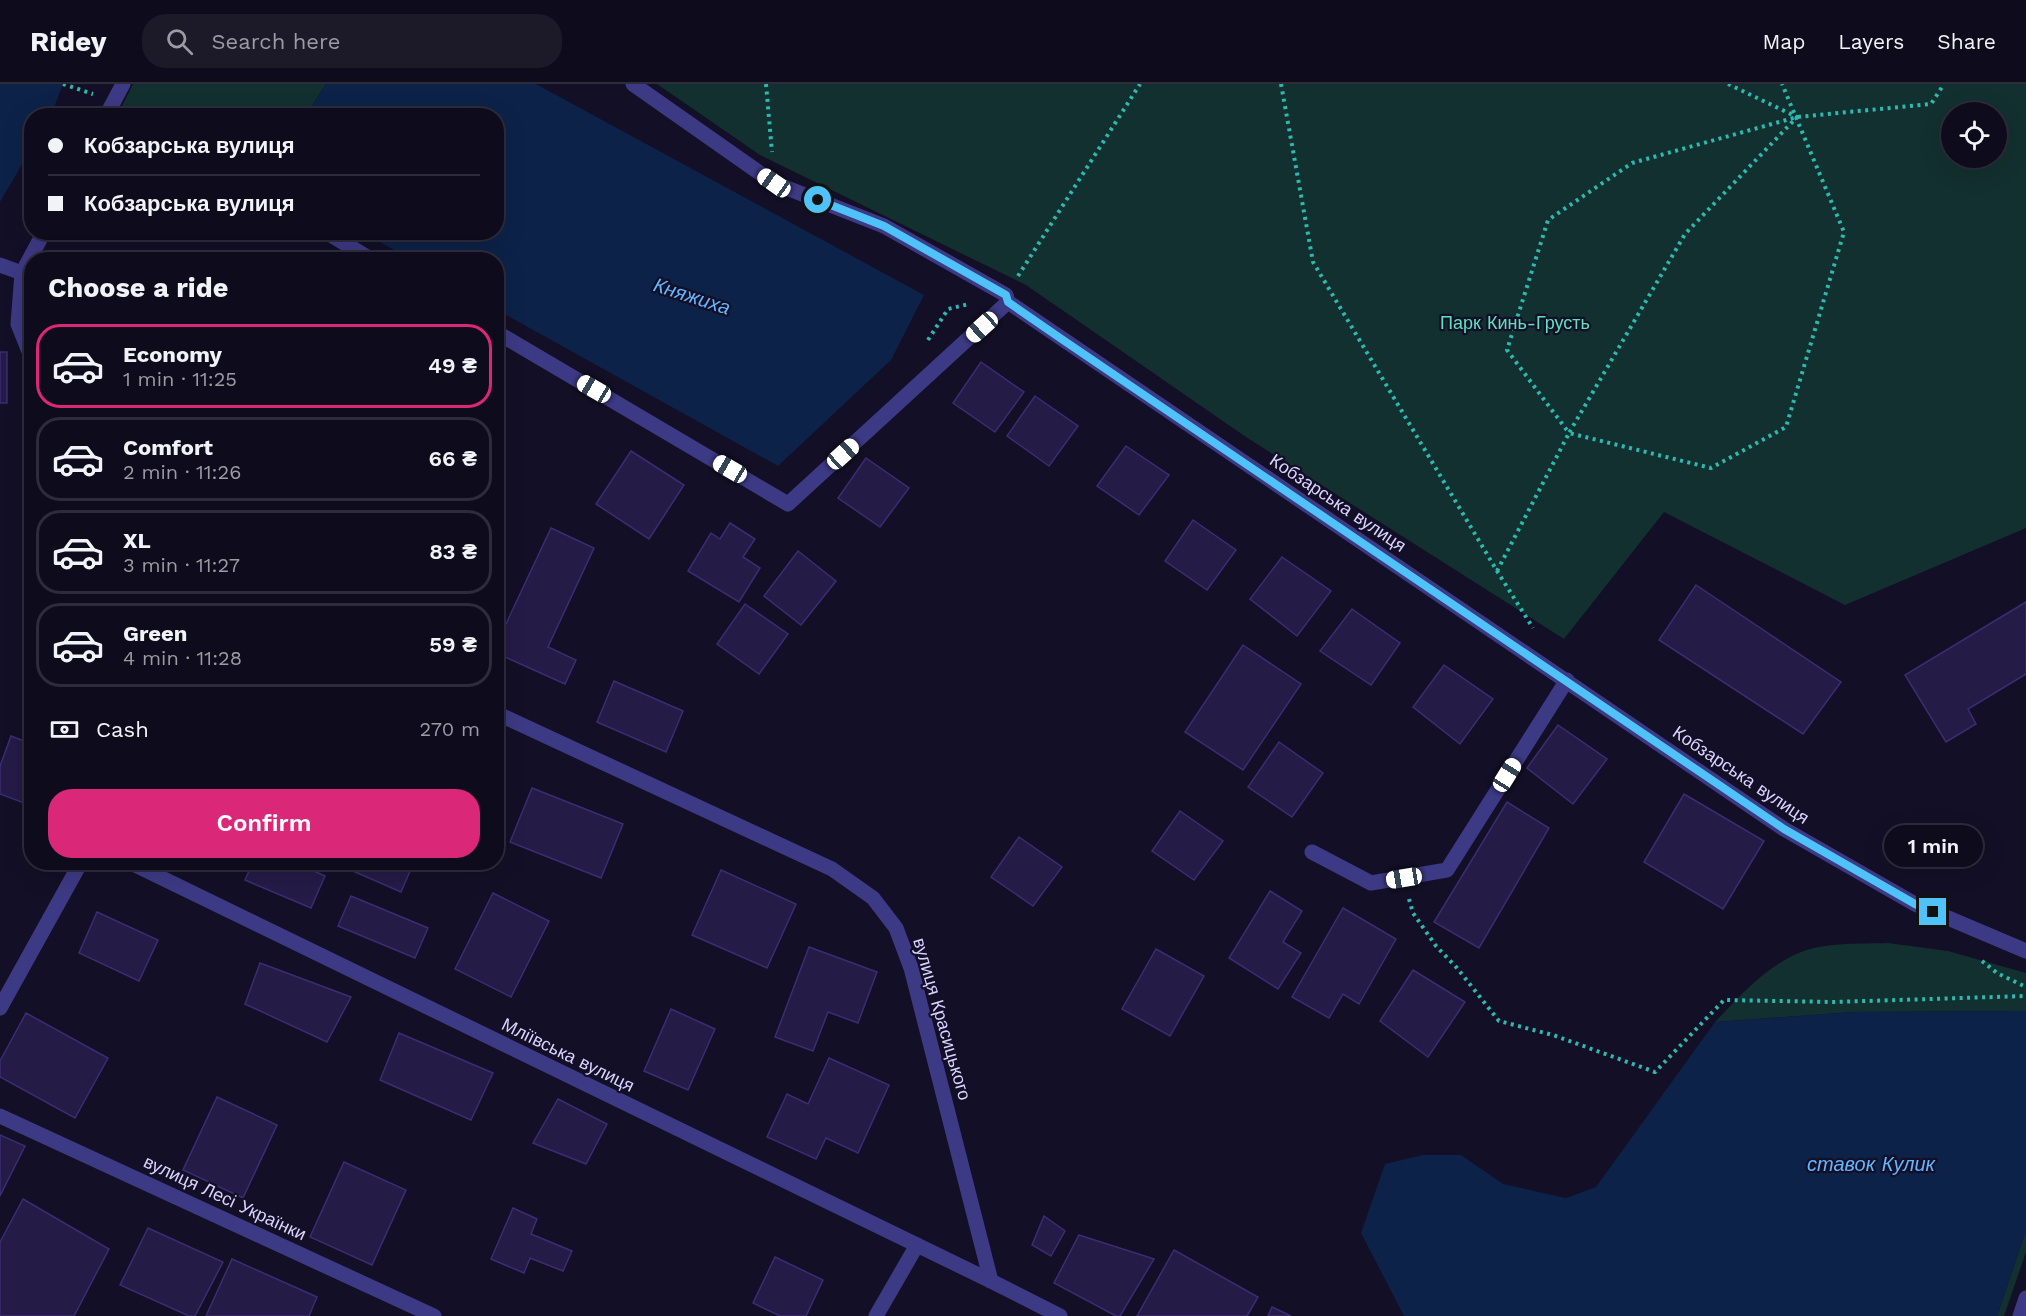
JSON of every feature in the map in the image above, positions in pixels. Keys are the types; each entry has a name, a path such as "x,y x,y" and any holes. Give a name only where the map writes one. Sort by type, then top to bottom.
{"street":[{"path":"110,108 123,84"},
{"name":"Кобзарська вулиця","path":"633,84 774,183 884,226 1007,299 1784,829 1915,904 2026,951"},
{"path":"339,240 359,252"},
{"path":"0,265 22,273"},
{"path":"24,269 18,324 24,339"},
{"path":"504,337 788,504 1007,299"},
{"path":"1312,852 1371,883 1447,870 1567,680"},
{"name":"вулиця Красицького","path":"504,717 832,869 873,898 896,928 912,968 991,1281"},
{"path":"0,1008 77,870"},
{"name":"Мліївська вулиця","path":"145,870 991,1281"},
{"name":"вулиця Лесі Українки","path":"0,1116 434,1316"},
{"path":"876,1316 917,1245"},
{"path":"991,1281 1060,1316"},
{"path":"2020,1316 2026,1298"}],"path":[{"path":"766,84 774,183"},
{"path":"1007,299 1140,84"},
{"path":"1281,84 1313,262 1497,572 1535,631"},
{"path":"1728,84 1797,117"},
{"path":"1782,84 1797,117 1844,232 1786,428 1711,468 1569,433 1507,350 1548,220 1632,163 1797,117 1932,104 1944,84"},
{"path":"1497,572 1569,433 1685,234 1797,117"},
{"path":"1404,878 1413,913 1436,946 1457,968 1499,1021 1553,1035 1655,1072 1724,1000 1833,1002 2026,996"}],"green space":[{"path":"133,84 326,84 311,108 121,108"},
{"name":"Парк Кинь-Грусть","path":"657,84 2026,84 2026,528 1845,605 1664,512 1564,639 1246,437 1026,285 760,155"},
{"path":"1888,943 1948,951 2026,973 2026,1011 1854,1012 1715,1022 1765,973 1801,952 1833,945"},
{"path":"2026,1230 2026,1252 2004,1316 1997,1316"}],"water":[{"path":"0,84 63,84 54,108 24,108 24,161 0,202"},
{"name":"Княжиха","path":"326,84 536,84 924,295 891,360 778,466 504,314 504,252 398,252 376,240 504,240 504,108 311,108"},
{"name":"ставок Кулик","path":"2026,1011 2026,1230 1997,1316 1404,1316 1361,1233 1385,1164 1423,1155 1461,1155 1503,1184 1566,1198 1596,1187 1715,1022 1854,1012"}],"building":[{"path":"0,352 7,352 7,403 0,403"},
{"path":"981,362 1024,392 995,432 953,403"},
{"path":"1035,396 1078,426 1049,466 1007,436"},
{"path":"1126,446 1169,475 1139,515 1097,486"},
{"path":"631,451 684,485 649,539 596,504"},
{"path":"866,458 909,488 880,527 838,498"},
{"path":"1193,520 1236,550 1207,590 1165,561"},
{"path":"730,523 755,539 743,557 760,568 739,602 688,571 711,533 720,539"},
{"path":"551,528 594,548 548,647 576,660 565,684 504,657 504,628"},
{"path":"798,551 836,581 801,625 764,596"},
{"path":"1282,557 1331,591 1297,636 1250,599"},
{"path":"1696,585 1841,682 1803,734 1659,640"},
{"path":"2026,602 2026,674 1968,709 1976,724 1946,742 1905,675"},
{"path":"745,604 788,634 759,674 717,644"},
{"path":"1352,609 1400,643 1371,685 1320,651"},
{"path":"1243,645 1301,684 1243,770 1185,732"},
{"path":"1444,665 1493,699 1460,744 1413,707"},
{"path":"614,681 683,711 666,752 597,722"},
{"path":"1558,725 1607,759 1573,804 1527,768"},
{"path":"11,736 24,741 24,803 0,794 0,766"},
{"path":"1279,742 1323,773 1292,817 1248,787"},
{"path":"532,788 623,824 601,878 510,842"},
{"path":"1684,794 1764,841 1723,909 1644,862"},
{"path":"1507,802 1549,828 1479,948 1434,922"},
{"path":"1180,811 1223,841 1194,880 1152,851"},
{"path":"1019,837 1062,867 1033,906 991,877"},
{"path":"249,870 312,870 325,876 311,908 245,880"},
{"path":"353,870 411,870 401,892"},
{"path":"721,870 796,904 767,968 692,935"},
{"path":"1270,891 1302,911 1283,942 1301,953 1278,989 1229,958"},
{"path":"493,893 549,921 511,997 455,969"},
{"path":"351,896 428,928 415,958 338,926"},
{"path":"1343,908 1396,939 1359,1004 1343,994 1329,1018 1292,997"},
{"path":"97,912 158,940 139,981 79,953"},
{"path":"809,947 877,972 858,1023 828,1012 813,1051 775,1037"},
{"path":"1156,949 1204,976 1170,1036 1122,1009"},
{"path":"260,963 351,997 327,1042 245,1004"},
{"path":"1413,970 1465,1002 1428,1057 1380,1021"},
{"path":"671,1009 715,1029 688,1090 644,1071"},
{"path":"26,1013 108,1058 75,1118 0,1077 0,1061"},
{"path":"399,1033 493,1073 471,1120 380,1080"},
{"path":"829,1058 889,1085 858,1153 826,1138 816,1159 767,1137 787,1094 808,1104"},
{"path":"217,1097 277,1125 243,1198 183,1170"},
{"path":"558,1099 607,1124 586,1164 533,1143"},
{"path":"0,1135 25,1146 0,1196"},
{"path":"344,1162 406,1190 372,1265 310,1237"},
{"path":"23,1199 109,1249 74,1316 0,1316 0,1242"},
{"path":"513,1208 537,1219 531,1234 572,1251 563,1271 530,1258 524,1273 491,1259"},
{"path":"1044,1216 1065,1231 1051,1256 1032,1245"},
{"path":"148,1228 223,1262 195,1316 189,1316 120,1285"},
{"path":"1079,1235 1154,1259 1120,1316 1054,1283"},
{"path":"1174,1250 1258,1297 1247,1316 1137,1316"},
{"path":"775,1257 823,1280 806,1316 780,1316 753,1303"},
{"path":"232,1259 317,1297 309,1316 206,1316"},
{"path":"1272,1307 1291,1316 1268,1316"}],"route":[{"path":"818,200 884,226 1006,295 1008,302 1063,340 1784,829 1933,912"}]}
